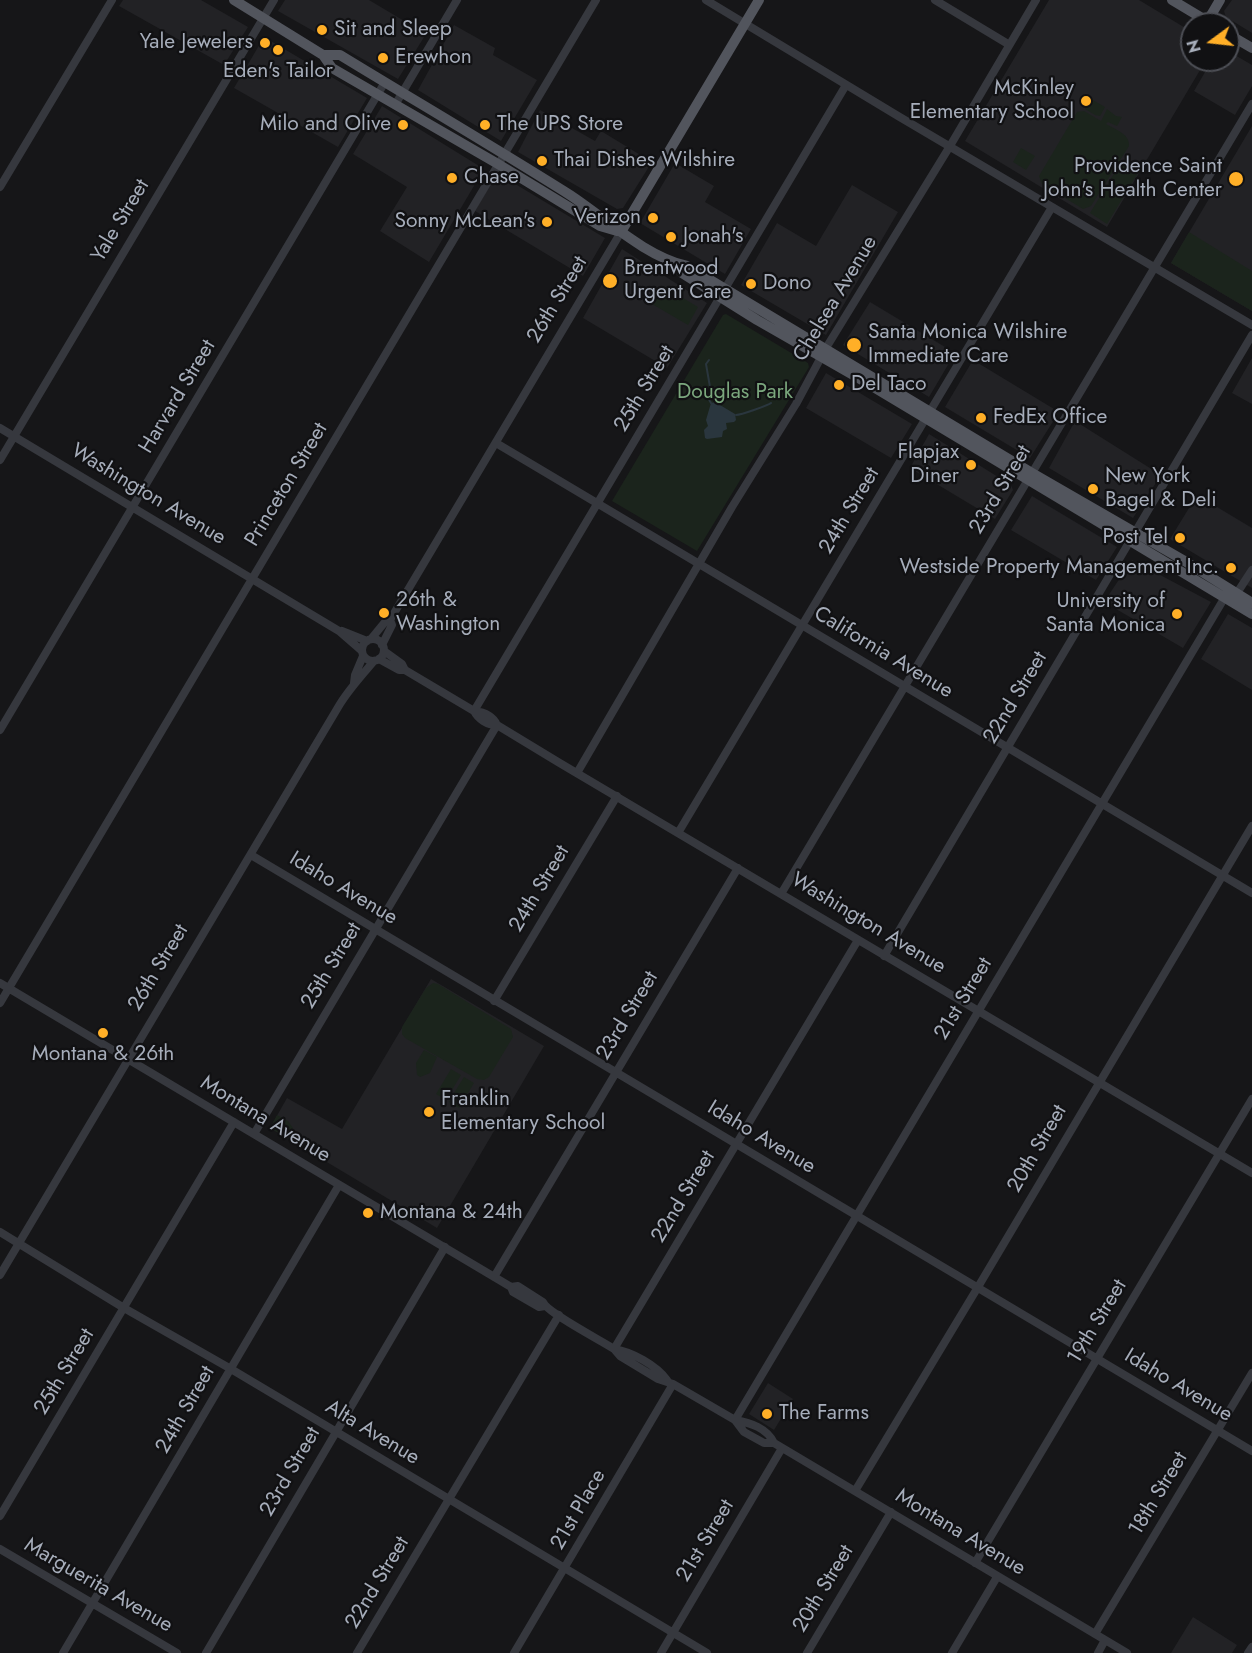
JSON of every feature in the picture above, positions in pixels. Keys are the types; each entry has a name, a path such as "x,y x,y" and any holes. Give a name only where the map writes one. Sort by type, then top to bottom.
{"main road":[{"path":"234,0 264,16 323,55 332,68 377,95 600,226 621,232"},
{"name":"26th Street","path":"621,232 759,0"},
{"path":"1172,0 1192,12"},
{"path":"323,55 340,55 505,153 596,212 621,232 674,263 687,266 722,293 1132,537 1252,614"},
{"path":"1132,537 1245,598"},
{"path":"1224,597 1230,594 1240,600 1245,598"}],"street":[{"path":"0,187 112,0"},
{"name":"Yale Street","path":"0,460 274,0"},
{"path":"395,105 457,0"},
{"name":"Princeton Street","path":"0,1003 596,0"},
{"path":"706,0 1252,325"},
{"path":"935,0 1008,44"},
{"name":"Chelsea Avenue","path":"577,773 732,507 796,404 824,353 1036,0"},
{"name":"Harvard Street","path":"0,730 385,82"},
{"name":"25th Street","path":"474,711 846,85"},
{"name":"23rd Street","path":"781,894 1252,104"},
{"name":"24th Street","path":"678,833 1052,207"},
{"name":"26th Street","path":"354,682 354,675 369,640 385,622 390,620 621,232"},
{"name":"22nd Street","path":"884,956 1252,335"},
{"name":"Washington Avenue","path":"0,428 339,631 367,659 380,654"},
{"name":"California Avenue","path":"495,443 1252,893"},
{"path":"1245,598 1252,570"},
{"name":"21st Street","path":"735,1420 1224,597"},
{"name":"26th Street","path":"0,1275 354,682 361,678 380,654 392,625 390,620"},
{"name":"Washington Avenue","path":"339,631 369,640 378,640 380,654 399,670 405,670 474,711 481,711 495,719 497,725 577,773 1252,1173"},
{"name":"25th Street","path":"254,1134 497,725"},
{"name":"24th Street","path":"494,1001 617,796"},
{"name":"20th Street","path":"855,1491 1252,826"},
{"name":"Idaho Avenue","path":"250,855 1252,1451"},
{"name":"23rd Street","path":"494,1277 738,868"},
{"name":"22nd Street","path":"614,1348 858,940"},
{"name":"Montana Avenue","path":"0,983 511,1287 518,1286 543,1302 544,1306 559,1316 614,1348 620,1356 735,1420 744,1431 764,1443 778,1446 1126,1653"},
{"name":"19th Street","path":"975,1563 1252,1099"},
{"name":"25th Street","path":"0,1516 234,1122"},
{"name":"24th Street","path":"63,1653 339,1185"},
{"name":"Alta Avenue","path":"0,1232 124,1308 231,1369 707,1653"},
{"name":"23rd Street","path":"206,1653 445,1247"},
{"name":"22nd Street","path":"357,1653 559,1316"},
{"name":"18th Street","path":"1095,1634 1252,1373"},
{"name":"21st Place","path":"514,1653 565,1569 670,1382"},
{"name":"21st Street","path":"661,1653 778,1446"},
{"name":"20th Street","path":"807,1653 891,1512"},
{"name":"Marguerita Avenue","path":"0,1549 177,1653"},
{"path":"952,1653 997,1576"},
{"path":"1098,1653 1105,1640"},
{"path":"1248,1653 1252,1647"}],"shaded area":[{"path":"123,0 201,0 248,27 224,65 119,6"},
{"path":"285,0 369,0 426,34 398,79 278,11"},
{"name":"McKinley Elementary School","path":"1049,0 1139,0 1180,25 1180,72 1199,72 1107,227 965,141"},
{"path":"1232,0 1252,0 1252,33 1240,26 1240,12 1224,11"},
{"path":"454,25 495,48 493,55 537,80 501,141 418,90"},
{"path":"264,37 367,98 338,147 234,88"},
{"path":"1240,58 1252,65 1252,86 1235,115 1194,91 1205,72 1240,72"},
{"path":"382,106 484,169 429,262 380,231 407,187 353,154"},
{"path":"540,110 595,141 601,131 652,162 623,208 617,209 518,152"},
{"name":"Providence Saint John's Health Center","path":"1252,126 1252,311 1171,263"},
{"path":"675,163 714,186 705,202 751,229 725,274 640,223"},
{"path":"497,173 605,238 583,276 475,211"},
{"path":"852,185 898,212 826,335 741,285 777,223 816,246"},
{"path":"622,249 707,303 667,368 583,318"},
{"path":"870,302 955,353 929,397 843,345"},
{"path":"1252,358 1252,404 1232,393"},
{"path":"973,360 1059,412 1030,458 945,407"},
{"path":"826,373 912,424 891,458 806,408"},
{"path":"715,402 735,414 736,420 726,423 727,429 723,431 722,437 707,439 704,430 708,426 706,420 711,403"},
{"path":"1075,421 1161,475 1133,518 1049,468"},
{"path":"929,434 1011,485 1013,490 995,519 910,468"},
{"path":"1197,495 1252,528 1252,588 1170,539"},
{"path":"1032,496 1117,547 1096,580 1011,530"},
{"path":"1132,560 1211,602 1183,648 1104,602"},
{"path":"1228,614 1252,628 1252,690 1201,659"},
{"name":"Franklin Elementary School","path":"431,979 544,1046 437,1228 270,1128 287,1098 342,1129"},
{"path":"768,1383 793,1399 774,1430 749,1414"},
{"path":"1193,1617 1237,1645 1232,1653 1171,1653"}],"green space":[{"path":"1083,98 1089,102 1091,99 1105,107 1100,116 1085,109 1085,105 1081,103"},
{"path":"1107,109 1116,116 1122,117 1117,126 1108,122 1106,124 1125,135 1129,146 1091,206 1083,209 1042,184 1039,176 1077,112 1084,111 1101,121"},
{"path":"1021,148 1035,156 1026,170 1013,162"},
{"path":"1121,162 1138,173 1107,224 1090,213"},
{"path":"1189,232 1252,271 1252,311 1171,263"},
{"path":"663,286 698,307 688,325 652,304"},
{"name":"Douglas Park","path":"726,314 808,363 809,367 697,551 612,501 723,315"},
{"path":"433,983 511,1029 513,1037 489,1077 484,1080 477,1079 405,1038 402,1034 402,1027 426,988"},
{"path":"424,1050 437,1057 430,1073 420,1077 417,1075 416,1063"},
{"path":"451,1069 461,1075 446,1100 436,1094"},
{"path":"464,1077 474,1083 459,1108 449,1102 454,1094 463,1099 454,1093"},
{"path":"277,1115 288,1121 293,1128 287,1138 270,1128"}],"waterway":[{"path":"709,360 706,364 710,387 707,396 711,403"},
{"path":"736,415 771,403"}],"place":[{"name":"Sit and Sleep","path":"322,30"},
{"name":"Yale Jewelers","path":"265,43"},
{"name":"Eden's Tailor","path":"278,50"},
{"name":"Erewhon","path":"383,58"},
{"name":"McKinley Elementary School","path":"1086,101"},
{"name":"Milo and Olive","path":"403,125"},
{"name":"The UPS Store","path":"485,125"},
{"name":"Thai Dishes Wilshire","path":"542,161"},
{"name":"Chase","path":"452,178"},
{"name":"Providence Saint John's Health Center","path":"1236,179"},
{"name":"Verizon","path":"653,218"},
{"name":"Sonny McLean's","path":"547,222"},
{"name":"Jonah's","path":"671,237"},
{"name":"Brentwood Urgent Care","path":"610,281"},
{"name":"Dono","path":"751,284"},
{"name":"Santa Monica Wilshire Immediate Care","path":"854,345"},
{"name":"Del Taco","path":"839,385"},
{"name":"FedEx Office","path":"981,418"},
{"name":"Flapjax Diner","path":"971,465"},
{"name":"New York Bagel & Deli","path":"1093,489"},
{"name":"Post Tel","path":"1180,538"},
{"name":"Westside Property Management Inc.","path":"1231,568"},
{"name":"26th & Washington","path":"384,613"},
{"name":"University of Santa Monica","path":"1177,614"},
{"name":"Montana & 26th","path":"103,1033"},
{"name":"Franklin Elementary School","path":"429,1112"},
{"name":"Montana & 24th","path":"368,1213"},
{"name":"The Farms","path":"767,1414"}]}
